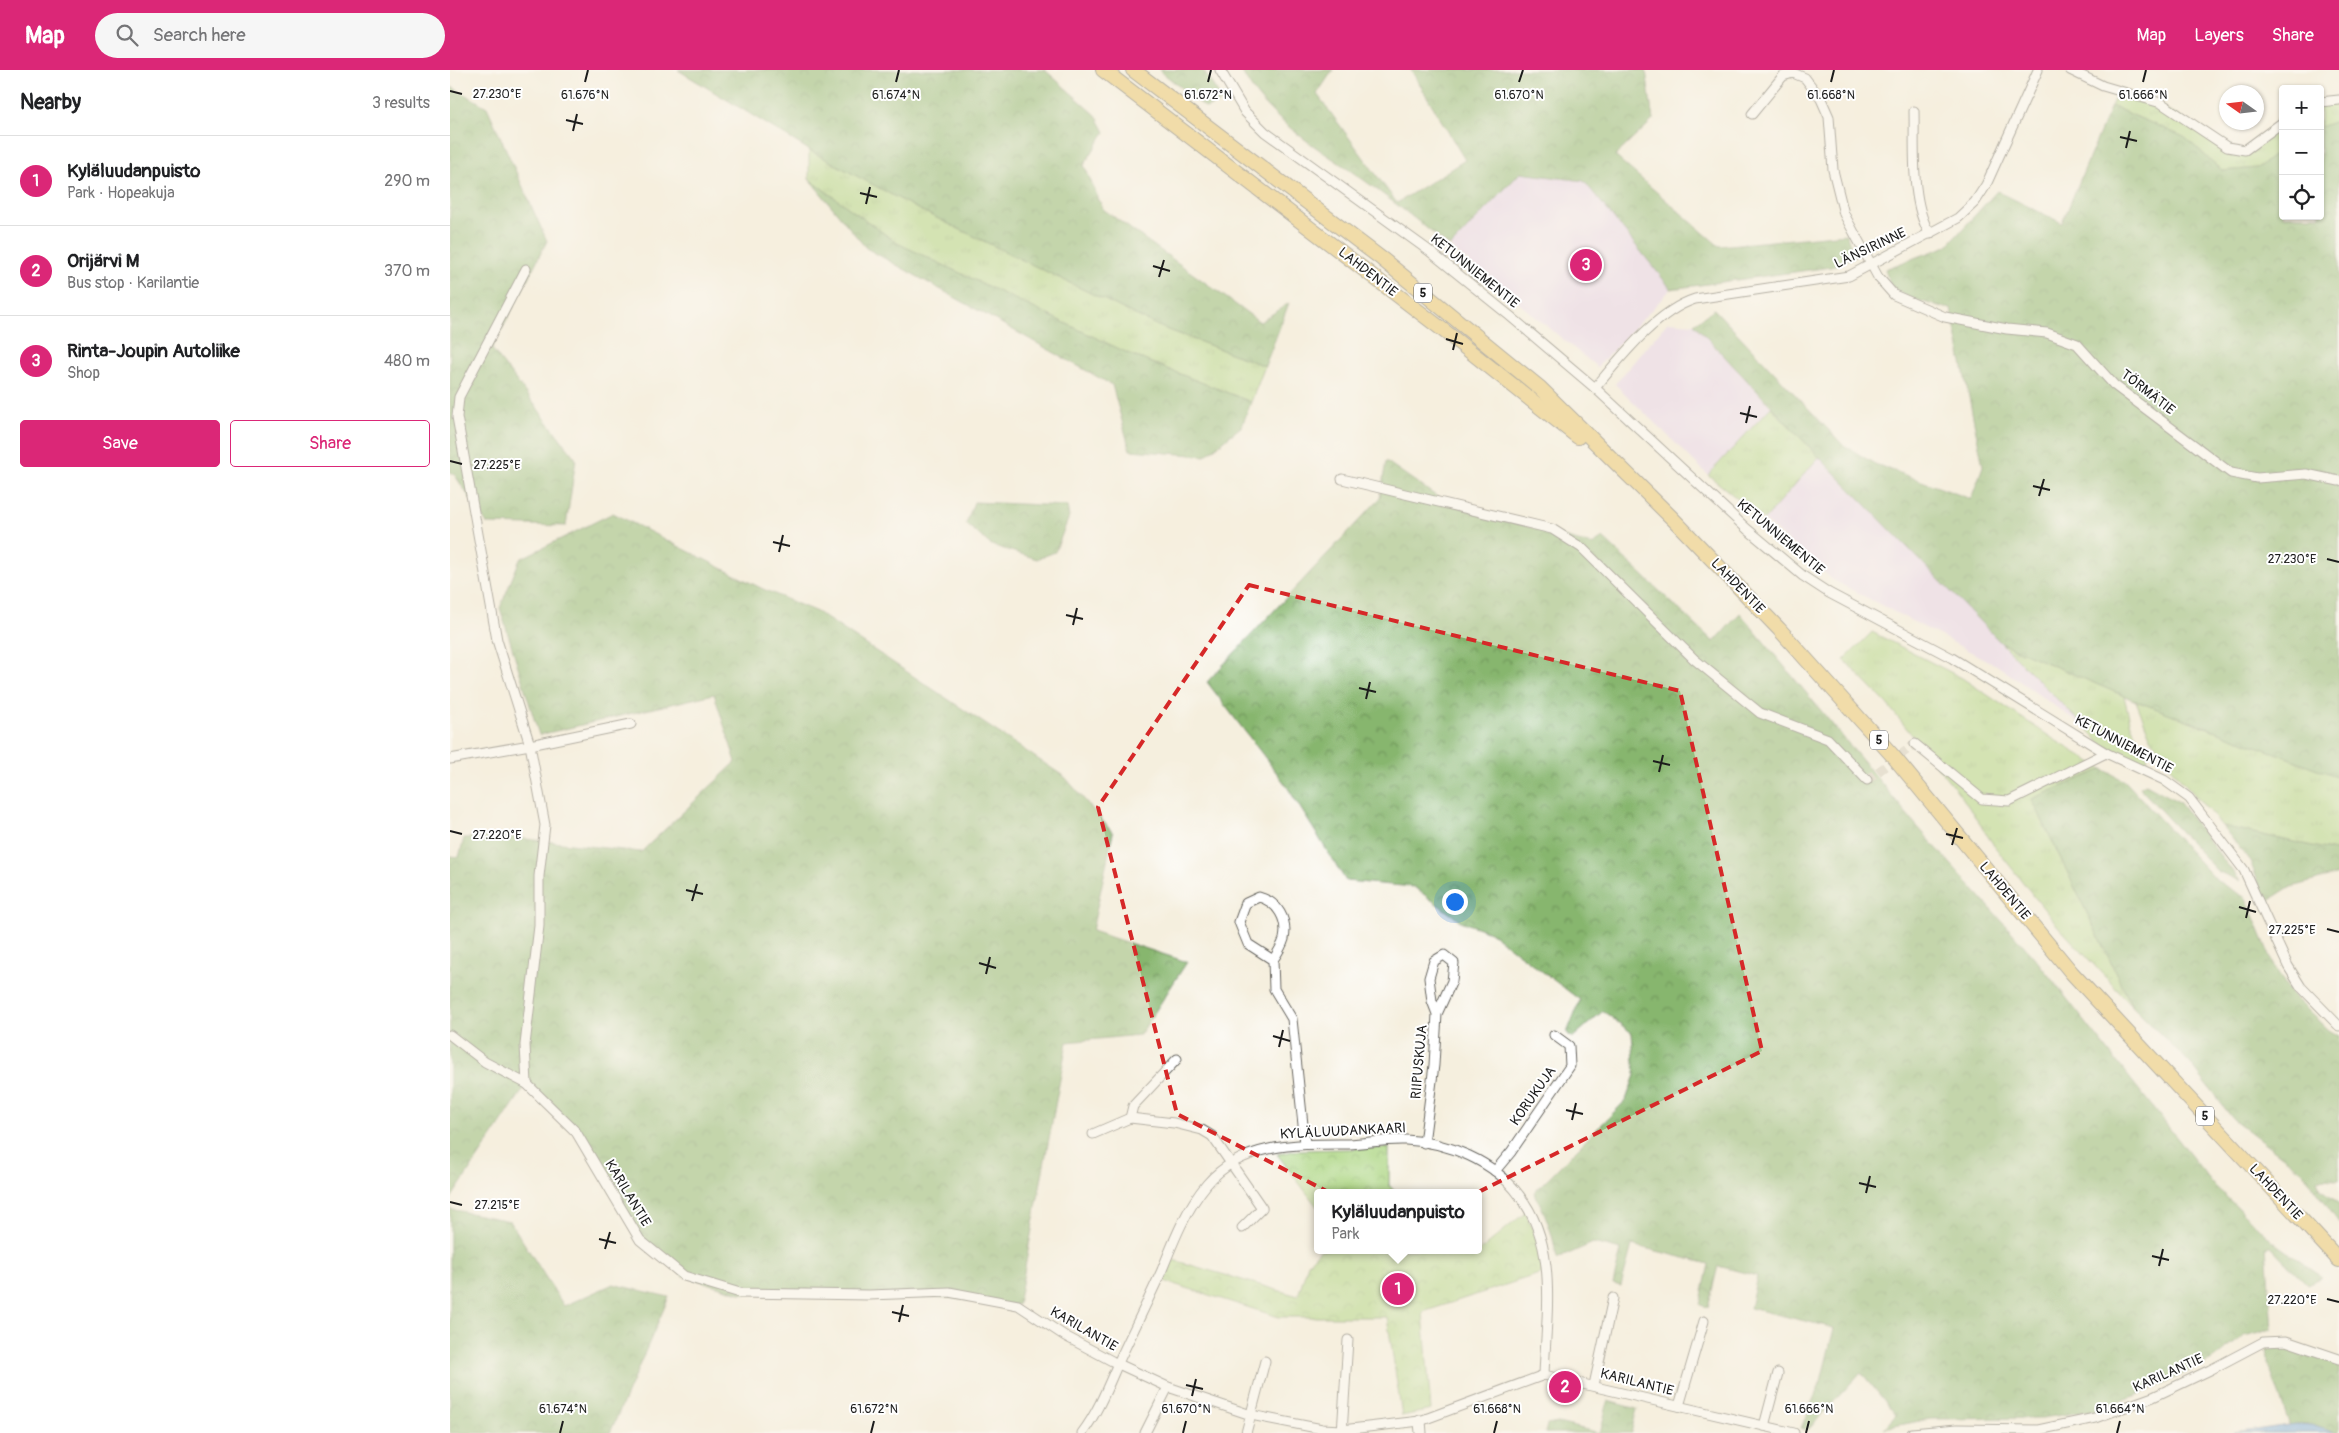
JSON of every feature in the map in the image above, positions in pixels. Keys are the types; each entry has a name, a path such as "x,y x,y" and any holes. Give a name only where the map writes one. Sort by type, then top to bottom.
{"highway":[{"name":"LAHDENTIE","path":"1103,70 1532,399 1673,519"},
{"name":"LAHDENTIE","path":"1133,70 1382,259 1540,388 1673,519 1779,629 1894,756 2072,972 2339,1260"}],"street":[{"name":"KETUNNIEMENTIE","path":"1220,70 1245,112 1265,132 1428,250 1595,388 1733,516 1803,576 1828,593 1952,658 2106,753 2164,780 2189,798 2244,870 2288,966 2301,987 2339,1026"},
{"name":"LÄNSIRINNE","path":"1595,388 1662,315 1682,303 1695,299 1836,280 1870,265 1958,218 1975,202 1986,185 2038,70"},
{"path":"2070,70 2103,86 2162,103 2228,147 2245,150 2279,125"},
{"name":"TÖRMÄTIE","path":"1752,114 1783,76 1793,73 1805,78 1822,99 1829,116 1833,170 1844,214 1870,265 1883,286 1894,295 1911,304 1945,317 2007,328 2047,332 2077,344 2114,385 2231,473 2257,478 2306,474 2339,481"},
{"path":"2324,102 2339,100"},
{"path":"1914,111 1916,180 1920,210 1930,234"},
{"path":"526,269 458,397 457,417 497,640 530,745 546,825 539,876 539,926 525,1045 527,1084"},
{"path":"1342,479 1552,529 1582,548 1694,659 1752,707 1760,712 1828,739 1867,780"},
{"path":"450,759 631,724"},
{"path":"1915,744 1982,799 2000,800 2009,800 2106,753"},
{"path":"1273,960 1248,944 1239,922 1246,903 1259,897 1270,900 1284,919 1284,939 1273,960 1274,989 1292,1019 1305,1144"},
{"name":"RIIPUSKUJA","path":"1424,1143 1434,1065 1437,1014 1452,981 1454,963 1444,955 1434,961 1429,978 1432,1001 1437,1014"},
{"name":"KARILANTIE","path":"450,1035 485,1062 527,1084 576,1132 640,1240 684,1276 740,1293 869,1295 949,1292 1018,1305 1065,1336 1118,1364 1168,1387 1251,1415 1342,1432 1420,1421 1544,1375 1594,1385 1794,1433"},
{"name":"KORUKUJA","path":"1495,1170 1511,1152 1570,1066 1569,1046 1554,1035"},
{"path":"1130,1118 1133,1106 1177,1059"},
{"path":"1093,1134 1130,1118 1174,1123 1202,1130 1212,1136 1262,1208 1242,1228"},
{"name":"KYLÄLUUDANKAARI","path":"1082,1433 1118,1364 1179,1229 1207,1184 1231,1162 1266,1150 1305,1144 1366,1144 1406,1140 1424,1143 1469,1156 1495,1170 1520,1195 1536,1225 1544,1251 1548,1286 1548,1325 1544,1375"},
{"path":"1594,1385 1614,1298"},
{"path":"1679,1406 1704,1321"},
{"path":"1342,1432 1348,1340"},
{"name":"KARILANTIE","path":"1912,1433 1958,1429 2038,1430 2095,1418 2153,1397 2263,1342 2286,1341 2339,1359"},
{"path":"1246,1433 1265,1361"},
{"path":"1764,1426 1778,1373"},
{"path":"1145,1433 1168,1387"},
{"path":"1420,1421 1421,1433"}],"highlighted area":[{"path":"1249,585 1680,691 1762,1051 1402,1230 1177,1114 1098,807"}],"shaded area":[{"path":"1520,173 1584,181 1671,289 1597,367 1450,247"},
{"path":"1668,322 1694,324 1771,407 1708,475 1615,384"},
{"path":"1819,457 2087,729 1998,666 1833,580 1764,520"}],"green space":[{"path":"678,70 1045,70 1096,115 1105,132 1084,165 1103,209 1260,322 1289,303 1265,366 1158,326 916,208 809,150"},
{"path":"1159,70 1203,70 1223,101 1206,108"},
{"path":"1241,70 1333,70 1317,94 1397,203 1465,160 1411,70 1646,70 1653,120 1615,156 1719,246 1846,234 1855,256 1831,267 1671,289 1584,181 1520,173 1450,247 1387,197 1296,133 1265,104"},
{"path":"450,86 487,107 547,241 492,349 576,459 566,526 487,524 454,474 450,473"},
{"path":"2119,90 2154,101 2227,147 2244,150 2279,125 2279,152 2257,168 2223,171 2184,137 2111,106"},
{"path":"2339,100 2339,120 2324,126 2324,102"},
{"path":"2111,106 2184,137 2223,171 2257,168 2279,152 2279,220 2324,220 2324,126 2339,120 2339,777 2136,701 2001,643 1819,457 1694,324 1714,309 1842,444 1875,464 1971,499 1983,466 1951,309 1909,297 1894,289 1890,284 1885,269 1947,246 1997,191 2062,223"},
{"path":"809,150 916,208 1158,326 1265,366 1251,402 1134,356 897,243 809,179"},
{"path":"809,179 897,243 1134,356 1251,402 1242,426 1205,456 1130,450 1112,385 866,248"},
{"path":"1771,407 1819,457 1764,520 1708,475"},
{"path":"1386,461 1446,503 1592,545 1603,538 1714,642 1740,613 1916,825 2034,957 2215,1186 2272,1241 2322,1277 2307,1284 2271,1247 2266,1247 2272,1329 2244,1336 2212,1360 2148,1391 2096,1410 2042,1418 1930,1419 1884,1428 1896,1415 1861,1372 1808,1430 1801,1428 1821,1381 1834,1328 1750,1308 1757,1276 1718,1266 1708,1307 1700,1305 1709,1264 1632,1245 1621,1286 1613,1284 1621,1250 1593,1243 1557,1259 1548,1224 1534,1192 1626,1100 1635,1075 1632,1033 1603,1011 1572,1038 1567,1033 1580,1000 1490,932 1460,921 1414,887 1346,881 1286,785 1207,682 1380,498"},
{"path":"974,502 1067,506 1069,517 1055,552 1037,559 991,545 966,524"},
{"path":"613,513 763,589 817,612 1065,777 1113,833 1092,931 1187,962 1140,1035 1067,1042 1018,1305 947,1298 740,1293 684,1276 640,1240 576,1132 527,1084 450,1200 450,856 459,857 464,838 500,836 641,852 736,762 714,694 539,735 500,608 520,559"},
{"path":"1872,632 1962,678 2055,740 2103,769 2032,799 2132,1006 2056,924 1995,847 1962,797 1887,704 1844,660"},
{"path":"2001,643 2124,696 2131,725 2148,759 2145,763 2139,763 2103,745"},
{"path":"2136,701 2339,777 2339,852 2222,826 2171,768 2150,736"},
{"path":"2103,769 2125,781 2217,881 2246,898 2274,966 2292,995 2329,1030 2339,1036 2339,1180 2317,1179 2320,1189 2339,1203 2339,1223 2303,1172 2233,1119 2190,1063 2132,1006 2032,799"},
{"path":"2146,784 2179,802 2240,881 2217,871 2139,787"},
{"path":"2222,826 2339,852 2339,874 2288,888 2266,902 2250,861"},
{"path":"1389,1148 1389,1185 1392,1189 1314,1189 1314,1203 1277,1154 1300,1150"},
{"path":"450,1209 510,1221 564,1306 613,1284 669,1297 610,1433 450,1433"},
{"path":"1526,1212 1539,1245 1542,1273 1423,1312 1431,1410 1402,1416 1387,1317 1279,1317 1164,1281 1173,1260 1298,1296 1308,1263 1316,1254 1482,1254 1482,1249"},
{"path":"2267,1345 2280,1345 2339,1365 2339,1433 2302,1424 2290,1426 2268,1363"},
{"path":"1608,1401 1637,1409 1631,1433 1600,1433"},
{"path":"1558,1423 1600,1433 1545,1433 1547,1425"}],"water":[{"path":"2296,1424 2311,1425 2336,1433 2234,1433"}],"tunnel":[{"path":"1867,780 1915,744"}],"place":[{"name":"Rinta-Joupin Autoliike","path":"1586,265"},
{"name":"Kyläluudanpuisto","path":"1398,1289"},
{"name":"Orijärvi M","path":"1565,1387"}]}
